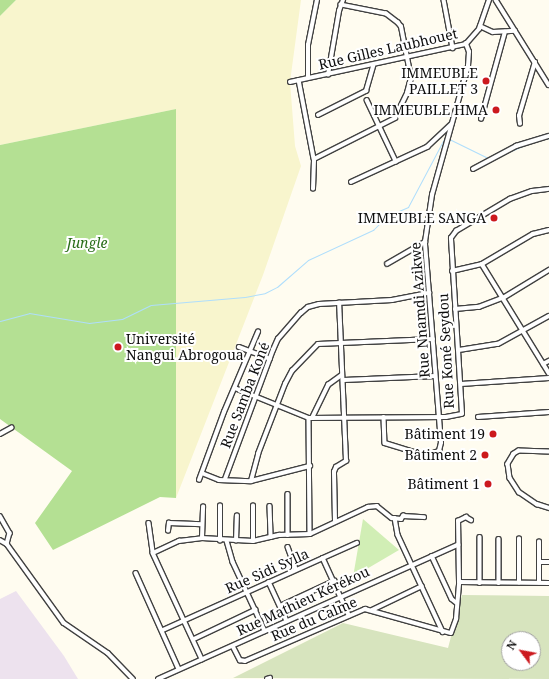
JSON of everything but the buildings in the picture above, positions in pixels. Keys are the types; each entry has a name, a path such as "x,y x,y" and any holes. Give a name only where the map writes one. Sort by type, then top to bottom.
{"street":[{"path":"308,78 308,45 317,0"},
{"path":"328,75 343,0"},
{"path":"444,0 453,48"},
{"name":"Rue Gilles Laubhouet","path":"290,82 373,66 466,44 480,26 489,0"},
{"path":"496,0 549,85"},
{"path":"314,159 396,118 407,93 411,78 401,27 386,14 341,5"},
{"path":"480,26 494,32 515,31"},
{"path":"480,119 505,32"},
{"name":"Rue Nnamdi Azikwe","path":"384,417 385,443 430,454 439,451 440,447 433,339 425,242 432,194 468,66 469,52 466,44"},
{"path":"520,124 519,116 535,62"},
{"path":"318,116 366,91 373,66"},
{"path":"299,80 314,159 313,189"},
{"path":"367,100 396,161"},
{"path":"351,182 427,147 452,125"},
{"path":"473,170 516,146 549,136"},
{"name":"Rue Koné Seydou","path":"235,388 310,418 438,416 462,414 459,350 450,241 456,231 510,199 532,191 549,189"},
{"path":"452,271 482,264 533,234 549,230"},
{"path":"387,264 425,242"},
{"path":"482,264 525,331 549,373"},
{"path":"455,309 479,307 503,298 549,270"},
{"name":"Rue Samba Koné","path":"225,479 255,396 278,339 308,307 339,303 392,300 429,293"},
{"path":"335,521 334,472 336,467 346,460 344,380 342,374 339,303"},
{"path":"459,350 498,344 525,331 549,316"},
{"path":"199,480 258,332"},
{"path":"251,480 277,405 292,371 318,344 433,339"},
{"path":"239,347 270,359"},
{"path":"543,364 549,361"},
{"path":"310,534 310,418 328,385 342,374"},
{"path":"344,380 435,376"},
{"path":"461,384 549,378"},
{"path":"478,417 549,412"},
{"path":"0,434 10,428"},
{"path":"549,452 519,451 514,454 508,464 510,478 518,492 537,504 549,508"},
{"path":"202,474 225,479 251,480 310,466"},
{"path":"288,494 288,535"},
{"path":"220,506 220,541"},
{"path":"252,541 253,506"},
{"path":"270,506 271,537"},
{"path":"153,553 180,541 202,538 220,541 252,541 271,537 310,534 335,521 368,507 377,506 395,518 401,519 403,516 424,518"},
{"path":"202,538 203,507"},
{"path":"0,516 10,533 7,544"},
{"path":"236,541 237,516"},
{"path":"395,518 398,535 411,564 443,632 449,634 454,629 459,582 458,520 466,517 471,520"},
{"path":"150,523 153,553 202,659"},
{"path":"168,531 168,523 202,524"},
{"path":"480,537 480,583"},
{"path":"500,539 500,583"},
{"path":"519,539 519,583"},
{"path":"0,540 7,544 64,623 108,653 133,679"},
{"path":"227,541 247,592 265,631"},
{"path":"539,542 539,583"},
{"path":"323,558 357,543"},
{"name":"Rue Mathieu Kérékou","path":"158,679 411,564 458,545"},
{"path":"288,547 296,569"},
{"path":"432,556 452,599 457,603"},
{"name":"Rue Sidi Sylla","path":"163,630 323,558 342,596 349,615"},
{"path":"539,562 549,562"},
{"path":"136,573 163,630 179,670"},
{"path":"280,606 334,581"},
{"path":"269,582 287,621"},
{"path":"459,582 549,583"},
{"path":"372,610 422,586"},
{"name":"Rue du Calme","path":"233,646 240,660 245,661 365,609 443,632"},
{"path":"194,639 255,610"}],"shaded area":[{"path":"16,0 301,0 290,82 295,146 301,166 263,275 176,498 176,109 0,145 0,16"},
{"path":"16,591 64,656 78,679 0,679 0,599"}],"green space":[{"path":"0,0 16,0 0,16"},
{"name":"Jungle","path":"176,109 176,498 160,497 53,550 35,523 72,471 0,419 0,145"},
{"path":"363,519 399,550 353,577"},
{"path":"462,595 549,596 549,679 233,678 343,623 448,648"}],"waterway":[{"path":"0,321 29,313 89,323 122,319 151,305 245,297 265,293 277,287 308,260 373,230 387,216 408,207 445,137 490,159"},
{"path":"545,139 549,138"},
{"path":"504,154 523,146"}],"place":[{"name":"IMMEUBLE PAILLET 3","path":"486,81"},
{"name":"IMMEUBLE HMA","path":"496,110"},
{"name":"IMMEUBLE SANGA","path":"494,218"},
{"name":"Université Nangui Abrogoua","path":"118,347"},
{"name":"Bâtiment 19","path":"493,434"},
{"name":"Bâtiment 2","path":"485,455"},
{"name":"Bâtiment 1","path":"488,484"}]}
